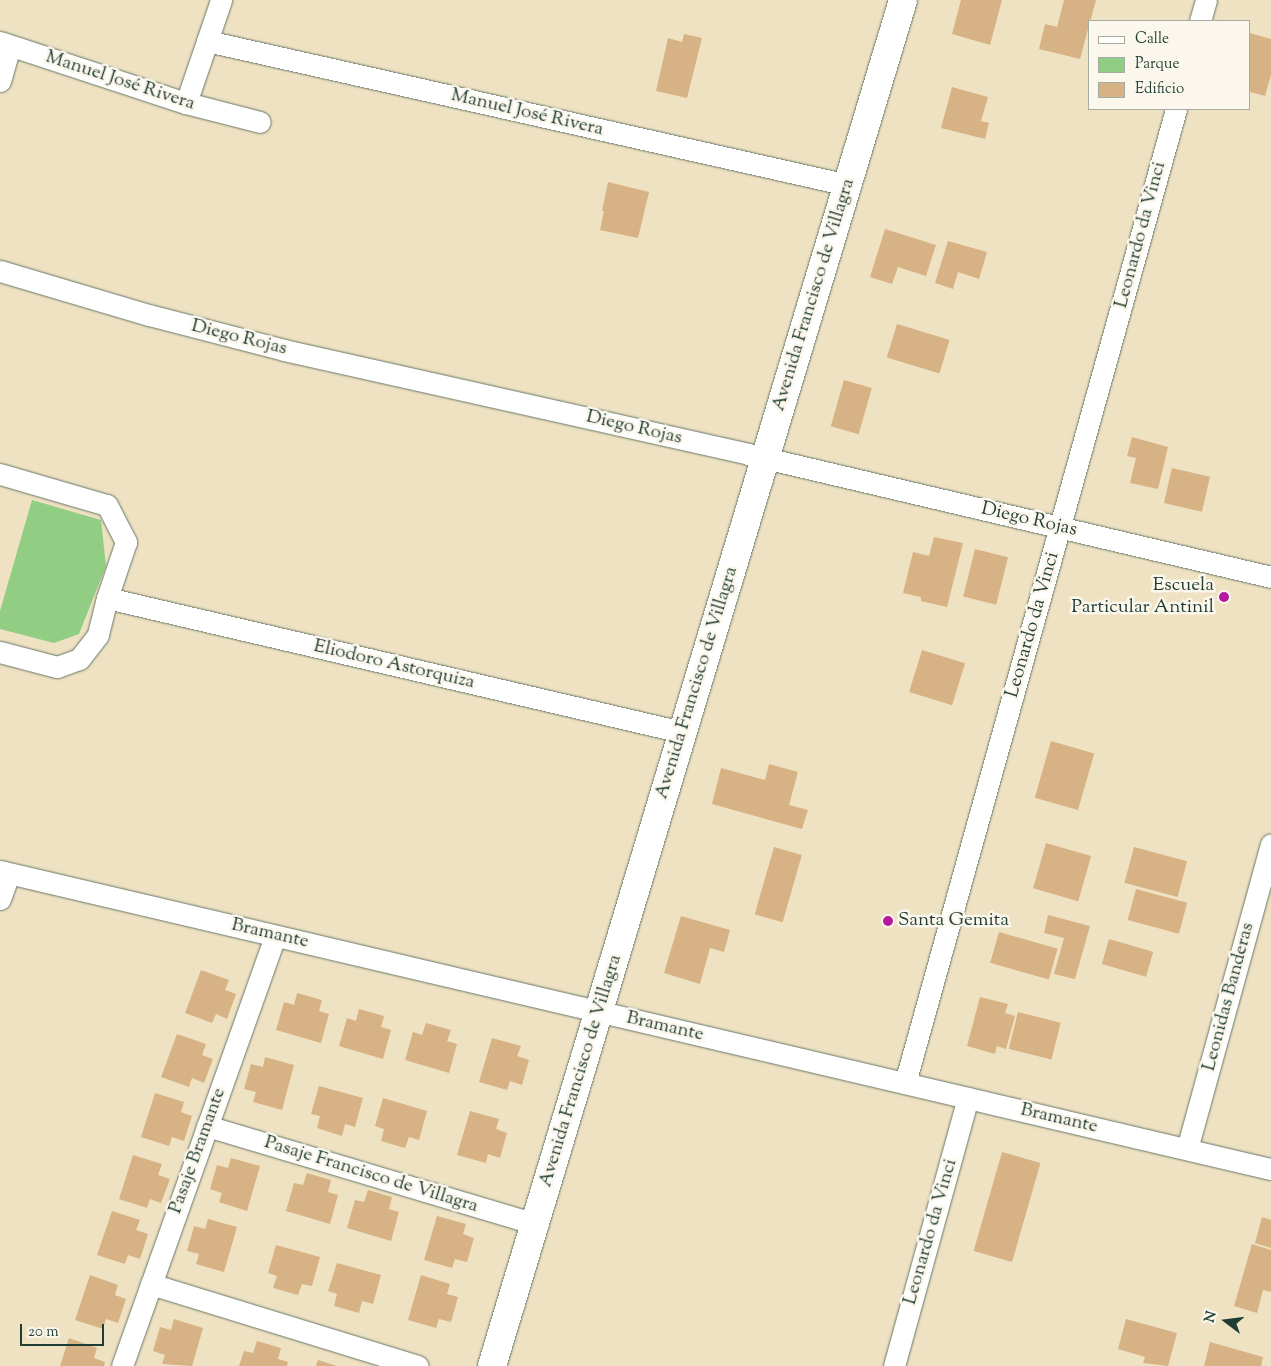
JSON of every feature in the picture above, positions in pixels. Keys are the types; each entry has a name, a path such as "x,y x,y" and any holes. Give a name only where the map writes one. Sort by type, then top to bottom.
{"street":[{"path":"186,103 221,0"},
{"name":"Avenida Francisco de Villagra","path":"492,1366 903,0"},
{"path":"1200,20 1206,0"},
{"name":"Manuel José Rivera","path":"207,41 848,185"},
{"name":"Manuel José Rivera","path":"0,82 5,44 186,103 260,122"},
{"name":"Leonardo da Vinci","path":"905,1083 1176,110"},
{"name":"Diego Rojas","path":"0,271 96,301 219,334 765,458 1271,577"},
{"path":"0,474 107,505 126,542 107,598 98,635 80,660 57,667 0,652"},
{"name":"Eliodoro Astorquiza","path":"107,598 682,732"},
{"name":"Leonidas Banderas","path":"1187,1149 1271,844"},
{"path":"0,900 4,872"},
{"name":"Bramante","path":"4,872 1271,1169"},
{"name":"Pasaje Bramante","path":"122,1366 275,936"},
{"name":"Leonardo da Vinci","path":"894,1366 968,1098"},
{"name":"Pasaje Francisco de Villagra","path":"207,1126 535,1224"},
{"path":"151,1284 418,1366"}],"green space":[{"path":"32,500 101,520 106,566 79,634 54,643 0,629 0,611"}],"building":[{"path":"961,0 1002,0 990,45 952,34"},
{"path":"1064,0 1096,0 1091,20 1088,20 1088,30 1080,59 1039,49 1045,24 1057,27"},
{"path":"1251,33 1271,39 1271,75 1265,96 1251,92"},
{"path":"684,34 702,38 687,98 656,91 668,38 682,42"},
{"path":"952,87 988,97 981,121 989,123 985,139 941,128"},
{"path":"608,182 649,192 638,238 600,230"},
{"path":"885,229 936,245 926,276 898,267 892,284 870,277"},
{"path":"948,241 987,252 979,279 958,272 953,289 935,283"},
{"path":"897,324 950,340 939,374 887,357"},
{"path":"844,380 872,388 859,434 831,426"},
{"path":"1132,437 1168,447 1158,489 1130,483 1136,458 1127,456"},
{"path":"1172,468 1210,477 1202,512 1164,503"},
{"path":"934,537 963,543 947,607 921,601 921,597 903,593 913,552 929,556"},
{"path":"975,549 1008,557 996,605 963,597"},
{"path":"922,650 965,663 952,705 909,692"},
{"path":"1051,741 1094,753 1078,810 1035,798"},
{"path":"769,764 798,772 789,805 808,810 802,829 712,804 721,768 765,780"},
{"path":"1046,843 1091,856 1078,901 1033,888"},
{"path":"774,847 802,855 783,922 755,914"},
{"path":"1134,847 1187,861 1178,897 1124,883"},
{"path":"1136,889 1187,903 1179,934 1128,920"},
{"path":"1048,915 1090,926 1075,979 1054,974 1064,938 1044,933"},
{"path":"681,916 730,930 724,952 710,948 700,984 664,973"},
{"path":"999,932 1058,949 1049,980 990,963"},
{"path":"1109,939 1153,952 1146,977 1102,964"},
{"path":"201,970 229,980 225,990 236,994 227,1019 216,1014 212,1023 185,1013"},
{"path":"297,993 322,1000 319,1011 329,1014 321,1043 276,1030 284,1002 294,1005"},
{"path":"980,997 1008,1004 1005,1013 1015,1016 1006,1049 997,1046 995,1054 967,1046"},
{"path":"359,1009 384,1016 381,1027 391,1030 383,1059 339,1046 347,1018 356,1021"},
{"path":"1018,1012 1061,1023 1051,1060 1009,1049"},
{"path":"426,1023 451,1030 447,1041 457,1044 449,1073 405,1060 413,1032 422,1035"},
{"path":"177,1034 206,1044 202,1055 213,1059 204,1083 192,1078 189,1087 161,1077"},
{"path":"492,1038 521,1046 517,1056 529,1060 522,1085 510,1081 507,1090 479,1082"},
{"path":"265,1057 294,1065 282,1110 253,1102 256,1092 244,1089 251,1064 263,1067"},
{"path":"319,1086 363,1098 355,1127 345,1124 342,1136 317,1128 320,1116 311,1114"},
{"path":"155,1093 184,1102 181,1112 192,1116 184,1141 172,1137 169,1146 141,1137"},
{"path":"383,1098 427,1111 419,1140 409,1137 405,1148 381,1141 384,1129 375,1126"},
{"path":"470,1111 499,1119 496,1129 507,1133 500,1158 488,1154 486,1163 457,1155"},
{"path":"1002,1152 1040,1163 1012,1262 974,1251"},
{"path":"133,1155 162,1164 158,1175 170,1179 161,1203 150,1199 147,1208 119,1199"},
{"path":"231,1158 260,1166 247,1211 219,1202 222,1193 210,1189 217,1165 228,1168"},
{"path":"307,1173 331,1180 328,1192 338,1195 330,1224 286,1211 294,1183 303,1185"},
{"path":"368,1190 392,1197 389,1209 399,1212 391,1241 347,1228 355,1200 364,1202"},
{"path":"112,1211 140,1220 136,1230 148,1234 140,1259 128,1255 125,1264 97,1255"},
{"path":"437,1216 466,1224 463,1234 474,1238 467,1262 455,1259 452,1268 424,1260"},
{"path":"1262,1217 1271,1220 1271,1248 1255,1243"},
{"path":"208,1219 237,1227 224,1272 196,1264 199,1254 187,1251 194,1226 205,1229"},
{"path":"1252,1244 1271,1250 1271,1292 1263,1290 1257,1313 1234,1306"},
{"path":"276,1245 320,1257 312,1286 302,1284 298,1295 273,1288 277,1276 268,1273"},
{"path":"337,1263 381,1275 373,1304 362,1301 359,1313 334,1306 337,1294 328,1291"},
{"path":"90,1275 118,1285 115,1295 126,1299 118,1323 106,1319 103,1329 75,1320"},
{"path":"421,1275 450,1284 447,1294 458,1297 451,1322 439,1319 436,1328 408,1320"},
{"path":"174,1319 203,1328 192,1366 162,1364 165,1355 153,1351 160,1327 171,1330"},
{"path":"1126,1319 1177,1333 1168,1366 1143,1363 1145,1357 1118,1349"},
{"path":"69,1338 97,1348 94,1358 105,1362 104,1366 60,1366"},
{"path":"257,1341 281,1348 278,1359 288,1362 287,1366 239,1366 244,1351 253,1353"},
{"path":"1210,1342 1263,1357 1261,1366 1204,1366"},
{"path":"318,1360 337,1366 316,1366"}],"place":[{"name":"Escuela Particular Antinil","path":"1224,597"},
{"name":"Santa Gemita","path":"888,921"}]}
